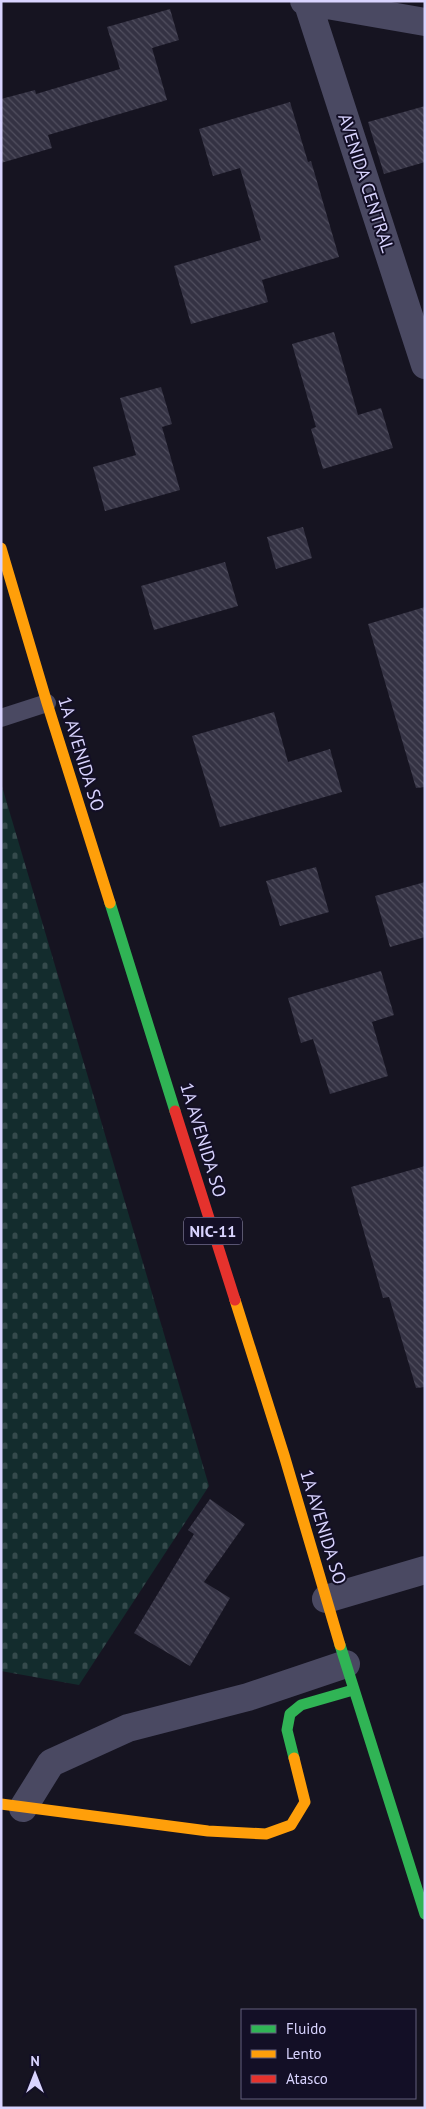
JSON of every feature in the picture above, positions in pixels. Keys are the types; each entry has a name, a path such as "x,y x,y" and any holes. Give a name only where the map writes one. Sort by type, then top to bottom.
{"main road":[{"name":"1A AVENIDA SO","path":"1,548 47,704 284,1455 353,1690 425,1914"},
{"path":"12,1806 208,1831 266,1834 291,1825 305,1802 287,1730 290,1714 301,1705 353,1690"}],"street":[{"path":"306,1 425,22"},
{"name":"AVENIDA CENTRAL","path":"306,1 425,366"},
{"path":"326,1599 425,1570"},
{"path":"12,1806 51,1763 128,1728 248,1697 346,1664"}],"lane":[{"path":"1,718 47,704"}],"green space":[{"path":"1,783 209,1486 79,1685 1,1671"}],"building":[{"path":"170,9 179,40 152,48 167,100 48,135 52,148 1,163 1,99 35,90 36,94 120,69 107,27"},
{"path":"290,102 308,162 311,161 339,257 262,280 268,302 191,324 174,266 261,240 240,168 213,176 199,129"},
{"path":"425,106 425,162 384,174 368,122"},
{"path":"334,332 358,415 381,408 393,448 323,469 311,429 316,427 292,344"},
{"path":"161,387 172,424 162,427 180,490 105,511 93,467 136,455 120,398"},
{"path":"303,527 312,558 276,569 267,537"},
{"path":"225,562 238,606 154,630 141,586"},
{"path":"425,607 425,787 416,788 368,624"},
{"path":"274,712 288,762 330,749 342,792 220,827 192,736"},
{"path":"316,867 329,912 280,926 266,881"},
{"path":"425,882 425,937 390,947 375,896"},
{"path":"381,971 394,1015 372,1022 388,1076 330,1094 313,1039 301,1043 288,998"},
{"path":"425,1166 425,1387 416,1388 389,1297 383,1298 351,1187"},
{"path":"210,1499 245,1524 204,1582 230,1598 190,1666 134,1633 194,1534 188,1530"}],"traffic: fast":[{"path":"110,903 175,1111"},
{"path":"340,1645 425,1914"},
{"path":"294,1758 287,1730 290,1714 301,1705 353,1690"}],"traffic: slow":[{"path":"1,548 47,703 110,903"},
{"path":"235,1300 284,1455 340,1645"},
{"path":"1,1804 208,1831 266,1834 291,1825 305,1802 294,1758"}],"traffic: jam":[{"path":"175,1111 235,1300"}]}
